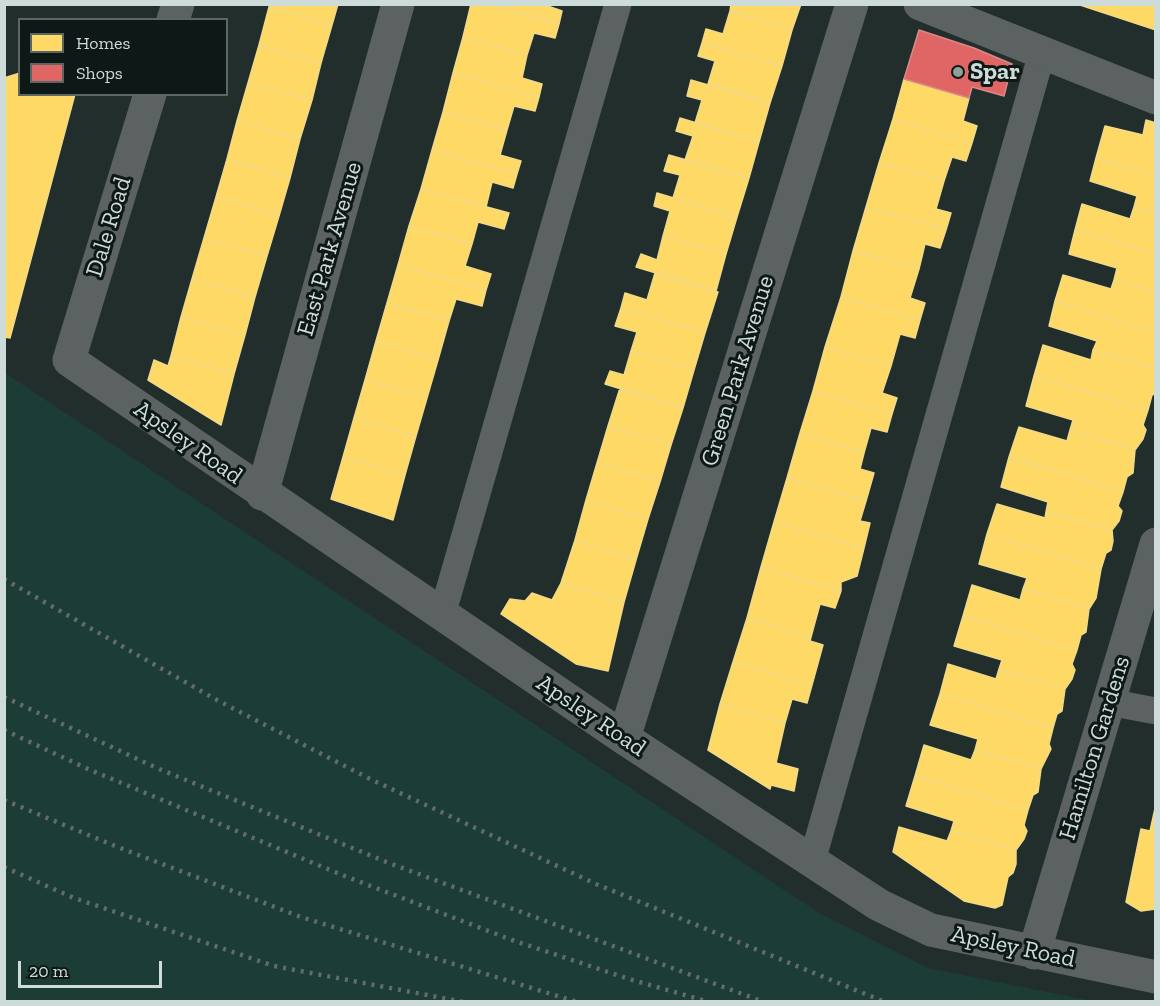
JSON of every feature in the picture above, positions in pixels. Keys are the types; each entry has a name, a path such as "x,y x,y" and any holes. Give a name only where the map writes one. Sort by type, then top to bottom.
{"street":[{"name":"East Park Avenue","path":"262,494 398,4"},
{"name":"Green Park Avenue","path":"624,738 852,4"},
{"path":"920,4 984,16 1042,53 1155,98"},
{"name":"Dale Road","path":"69,360 149,96"},
{"name":"Apsley Road","path":"69,360 262,494 624,738 879,905 931,930 1155,977"},
{"name":"Hamilton Gardens","path":"1034,953 1155,544"}],"lane":[{"path":"442,615 618,4"},
{"path":"812,861 1042,53"},
{"path":"1108,702 1155,711"}],"shaded area":[{"path":"5,373 819,913 928,968 1092,1001 5,1001"}],"building: Homes":[{"path":"270,4 338,4 332,25 269,7"},
{"path":"471,4 488,4 559,24 555,38 534,33 527,55 463,37"},
{"path":"488,4 542,4 562,11 559,24"},
{"path":"731,4 801,4 792,30 730,11"},
{"path":"1080,4 1156,4 1156,30 1080,5"},
{"path":"269,7 332,25 321,63 259,45"},
{"path":"730,11 792,30 782,66 702,43 706,29 723,34"},
{"path":"463,37 527,55 522,78 542,84 539,97 453,73"},
{"path":"702,43 782,66 770,103 708,84 715,61 698,56"},
{"path":"259,45 321,63 312,100 248,83"},
{"path":"453,73 539,97 535,111 514,106 507,130 443,112"},
{"path":"18,74 18,96 74,96 10,338 4,337 4,78"},
{"path":"904,79 969,98 963,121 977,126 972,143 893,119"},
{"path":"691,80 770,103 759,142 695,123 702,100 687,96"},
{"path":"248,83 312,100 300,139 237,121"},
{"path":"443,112 507,130 500,155 521,161 517,174 432,150"},
{"path":"680,118 759,142 749,178 685,160 693,136 676,131"},
{"path":"893,119 972,143 966,161 952,157 944,181 879,163"},
{"path":"1146,120 1156,123 1156,175 1096,158 1105,126 1143,135"},
{"path":"237,121 300,139 290,178 227,159"},
{"path":"432,150 517,174 513,188 492,182 486,207 421,189"},
{"path":"669,155 749,178 737,217 673,198 680,175 664,171"},
{"path":"1096,158 1156,175 1156,214 1134,207 1137,196 1090,181"},
{"path":"227,159 290,178 279,216 216,197"},
{"path":"879,163 944,181 936,209 951,213 946,230 866,207"},
{"path":"421,189 509,213 504,229 478,222 472,244 409,226"},
{"path":"657,193 737,217 726,254 663,236 670,211 654,206"},
{"path":"216,197 279,216 267,256 204,238"},
{"path":"1082,204 1130,219 1134,207 1156,214 1156,254 1075,230"},
{"path":"866,207 946,230 940,248 925,244 919,269 853,251"},
{"path":"409,226 472,244 465,266 491,274 486,290 398,265"},
{"path":"1075,230 1156,254 1156,292 1114,280 1117,268 1069,254"},
{"path":"663,236 726,254 716,291 636,267 641,254 657,260"},
{"path":"204,238 267,256 255,297 192,279"},
{"path":"853,251 919,269 910,298 925,303 920,320 841,297"},
{"path":"398,265 486,290 482,306 456,299 449,321 387,303"},
{"path":"655,273 718,292 705,333 621,308 625,293 647,300"},
{"path":"1063,275 1111,289 1114,280 1156,292 1156,333 1055,301"},
{"path":"192,279 255,297 245,335 181,317"},
{"path":"841,297 920,320 915,338 900,334 891,366 825,347"},
{"path":"1055,301 1156,333 1156,369 1093,350 1097,341 1049,326"},
{"path":"387,303 449,321 438,360 376,341"},
{"path":"621,308 705,333 694,370 631,351 637,332 615,326"},
{"path":"181,317 245,335 234,374 171,356"},
{"path":"376,341 438,360 427,398 365,380"},
{"path":"1043,345 1091,360 1093,350 1156,369 1156,393 1152,395 1148,410 1034,376"},
{"path":"825,347 891,366 882,393 897,398 892,414 813,391"},
{"path":"631,351 694,370 683,408 605,384 610,371 624,375"},
{"path":"171,356 234,374 221,425 148,380 154,360 168,366"},
{"path":"1034,376 1148,410 1143,425 1146,430 1143,439 1135,450 1070,430 1073,420 1026,406"},
{"path":"365,380 427,398 416,436 354,418"},
{"path":"620,388 683,408 671,445 608,426"},
{"path":"813,391 892,414 887,432 871,428 864,453 800,433"},
{"path":"354,418 416,436 405,475 343,457"},
{"path":"608,426 671,445 660,482 597,463"},
{"path":"1019,427 1067,441 1070,430 1135,450 1133,473 1127,477 1123,492 1009,457"},
{"path":"800,433 864,453 860,469 874,473 866,501 787,478"},
{"path":"343,457 405,475 393,520 331,499"},
{"path":"1009,457 1123,492 1118,506 1122,511 1119,521 1112,530 1046,512 1048,502 1001,487"},
{"path":"597,463 660,482 648,519 586,500"},
{"path":"787,478 866,501 860,521 870,523 864,548 774,522"},
{"path":"586,500 648,519 636,560 575,540"},
{"path":"997,504 1045,518 1046,512 1112,530 1111,550 1106,553 1101,569 987,534"},
{"path":"774,522 864,548 857,576 841,582 841,591 761,567"},
{"path":"987,534 1101,569 1096,598 1089,609 1023,589 1027,578 979,564"},
{"path":"575,540 636,560 624,602 561,583"},
{"path":"761,567 841,591 835,608 820,604 811,637 747,618"},
{"path":"561,583 624,602 608,671 576,664 501,614 510,599 525,601 532,593 552,600"},
{"path":"972,585 1020,600 1023,589 1089,609 1086,632 1081,635 1077,650 963,616"},
{"path":"963,616 1077,650 1072,664 1075,670 1072,679 1065,689 999,669 1002,660 954,646"},
{"path":"747,618 811,637 810,641 823,645 812,685 733,662"},
{"path":"733,662 812,685 807,703 792,699 785,723 720,704"},
{"path":"948,664 996,679 999,669 1065,689 1062,711 1057,714 1053,728 940,694"},
{"path":"940,694 1053,728 1049,744 1051,749 1041,769 975,750 978,739 930,725"},
{"path":"720,704 785,723 776,763 798,769 794,791 771,785 770,789 708,750"},
{"path":"924,745 971,760 975,750 1041,769 1038,792 1033,795 1028,810 915,776"},
{"path":"915,776 1028,810 1024,825 1027,831 1024,839 1016,850 951,831 954,821 906,806"},
{"path":"1156,804 1156,909 1141,911 1126,902 1141,829 1150,831"},
{"path":"899,827 947,841 951,831 1016,850 1016,864 1013,873 1008,877 1002,905 995,908 964,901 893,852"}],"building: Shops":[{"name":"Spar","path":"919,30 974,48 1012,64 1004,96 972,87 969,98 904,79"}],"railway":[{"path":"4,579 215,699 370,779 596,884 885,1002"},
{"path":"4,697 159,769 389,863 764,1002"},
{"path":"4,730 88,769 342,875 512,940 629,979 709,1002"},
{"path":"4,800 115,846 301,917 577,1002"},
{"path":"4,867 74,898 274,966 464,1002"}],"place":[{"name":"Spar","path":"958,72"}]}
